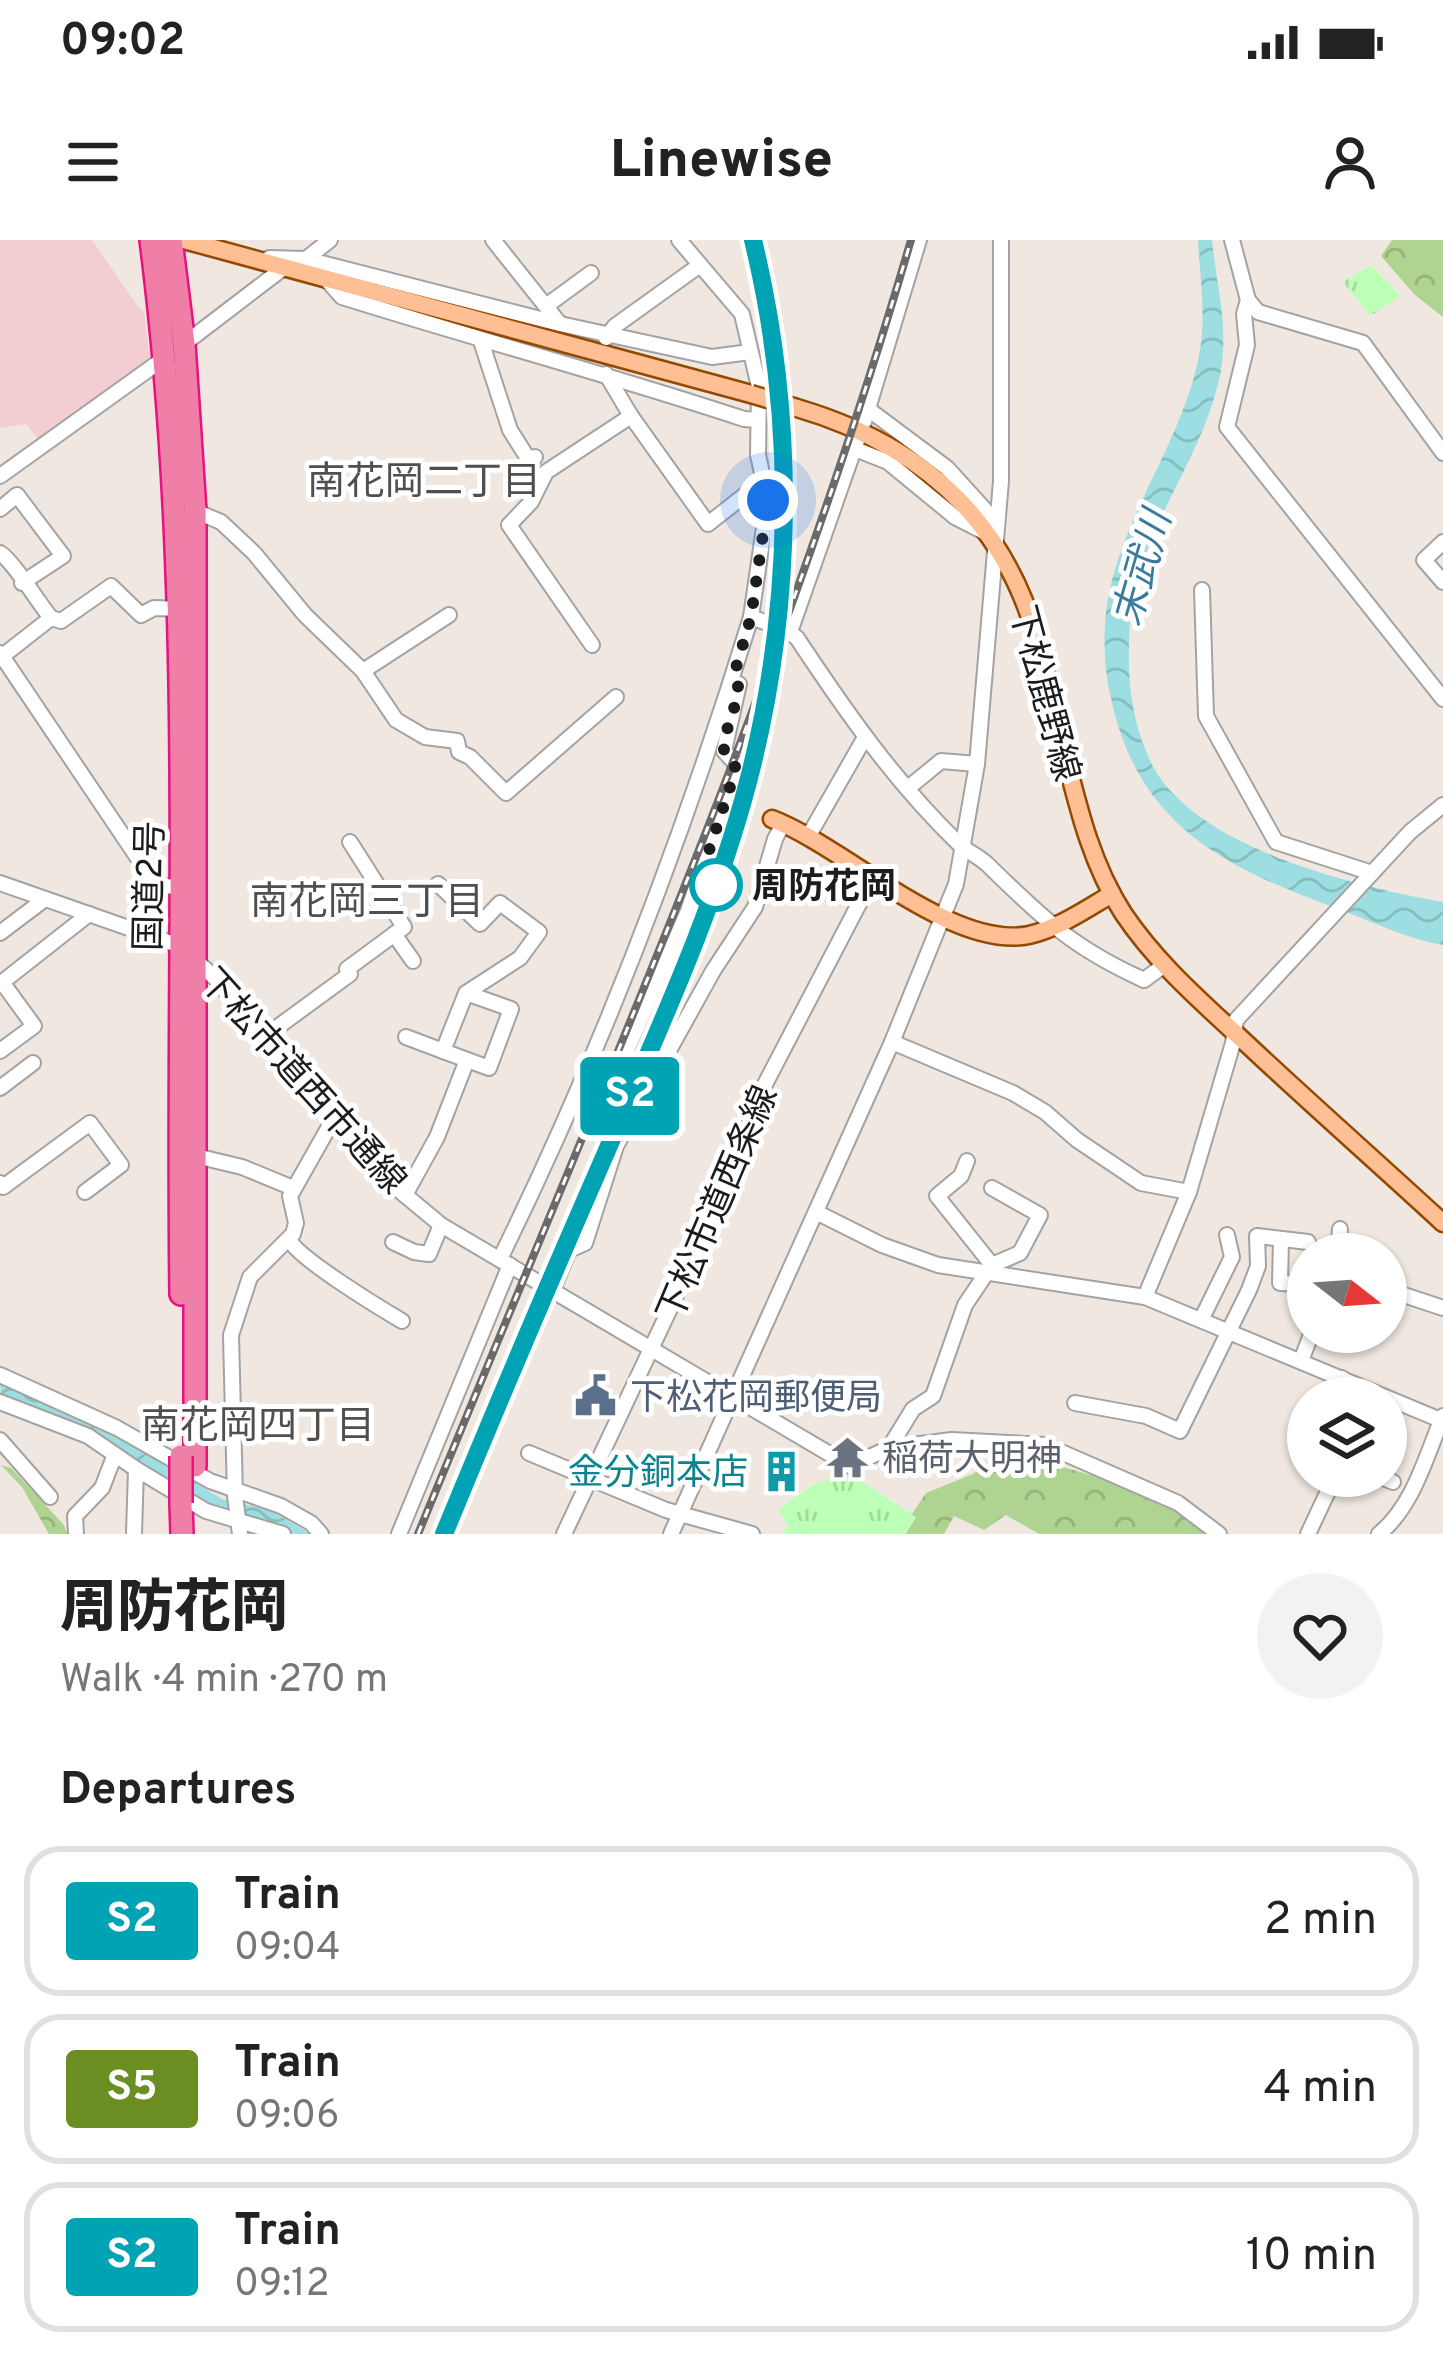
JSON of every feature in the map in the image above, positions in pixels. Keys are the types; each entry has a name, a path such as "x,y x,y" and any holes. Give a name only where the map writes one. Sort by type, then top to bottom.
{"highway":[{"name":"国道2号","path":"151,240 175,351 196,511 188,1507 182,1534"},
{"name":"国道2号","path":"171,240 182,887 196,1156 188,1461"},
{"name":"国道2号","path":"188,1507 196,1534"}],"main road":[{"name":"下松鹿野線","path":"184,240 797,408 886,442 948,489 993,534 1012,573 1036,636 1084,830 1112,894 1163,966 1443,1222"},
{"path":"777,821 943,917 991,936 1030,934 1051,927 1112,894"}],"street":[{"path":"306,259 330,240"},
{"path":"493,240 560,324"},
{"path":"399,1534 505,1262 590,1068 679,841 751,617 768,500 758,455 758,387 742,314 679,240"},
{"path":"919,240 866,415 947,467 993,534"},
{"path":"671,1534 892,1042 956,884 977,764 1004,371 1001,240"},
{"path":"1232,240 1247,345 1227,427 1443,700"},
{"path":"254,258 306,259 606,337 712,356 750,352"},
{"path":"606,337 700,265"},
{"path":"0,476 286,266"},
{"path":"546,306 591,273"},
{"path":"324,277 342,297 481,341 600,369 758,420"},
{"path":"1245,307 1363,344 1443,453"},
{"path":"481,341 510,430 529,460 536,457"},
{"path":"600,369 708,524 764,480"},
{"path":"592,645 508,525 531,502 545,472 631,416"},
{"path":"790,632 857,443 955,517 993,534"},
{"path":"0,508 17,495 63,556 22,583"},
{"path":"196,511 221,522 254,553 305,615 363,671 396,720 425,737 457,742 459,752 506,793 616,697"},
{"path":"1443,542 1424,560 1443,582"},
{"path":"0,553 51,618 61,621 111,586 141,615 154,608 180,609"},
{"path":"1202,590 1206,716 1276,842 1370,876"},
{"path":"363,671 449,615"},
{"path":"751,617 790,632 864,739 964,848 983,860 1051,927 1106,963 1144,980 1163,966"},
{"path":"51,618 1,655 152,879 161,886 182,887"},
{"path":"611,1087 688,911 735,772 723,740 739,682 735,671"},
{"path":"808,837 864,739"},
{"path":"908,788 940,760 977,764"},
{"path":"1145,1297 1189,1192 1236,1020 1410,832 1443,805"},
{"path":"552,1291 569,1250 585,1244 616,1146 713,971 755,907 777,821"},
{"path":"264,1036 350,974 347,969 404,927 350,842"},
{"name":"下松市道西条線","path":"565,1534 713,1217 762,1090 874,875"},
{"name":"下松市道西市通線","path":"0,883 189,953 334,1118 370,1166 442,1225 850,1466 889,1448"},
{"path":"438,884 479,924 500,903 539,932 520,958 466,993 443,1051"},
{"path":"0,933 45,899"},
{"path":"0,1051 34,1026 1,983 88,914"},
{"path":"394,934 413,961"},
{"path":"406,1037 489,1069 511,1009 466,993"},
{"path":"892,1042 1013,1093 1142,1183 1189,1192"},
{"path":"404,1196 437,1137 467,1060"},
{"path":"0,1088 33,1063"},
{"path":"238,1525 233,1326 250,1276 289,1239 296,1223 290,1202 292,1187 334,1118"},
{"path":"0,1183 3,1187 90,1123 121,1165 86,1192"},
{"path":"196,1156 225,1161 292,1187"},
{"path":"967,1161 961,1176 937,1196 991,1268"},
{"path":"889,1448 913,1409 932,1396 965,1305 991,1268 1020,1253 1040,1215 992,1187"},
{"path":"816,1211 906,1256 1145,1297 1340,1377"},
{"path":"393,1242 429,1254 442,1225"},
{"path":"1340,1229 1340,1233"},
{"path":"1201,1319 1232,1257 1227,1235"},
{"path":"1075,1403 1146,1416 1180,1431 1231,1332 1258,1266 1257,1236 1287,1240"},
{"path":"289,1239 297,1254 402,1321"},
{"path":"1281,1240 1280,1282 1287,1282"},
{"path":"1407,1296 1443,1308"},
{"path":"1301,1361 1304,1353"},
{"path":"6,1391 117,1428 235,1494 281,1505 321,1534"},
{"path":"6,1391 88,1436 114,1457 206,1511 238,1525 283,1534"},
{"path":"1379,1534 1397,1516 1442,1419 1407,1405"},
{"path":"889,1448 974,1438 1046,1445 1178,1503 1219,1534"},
{"path":"0,1440 50,1497"},
{"path":"530,1453 680,1513 752,1534"},
{"path":"76,1534 75,1516 102,1488 114,1457"},
{"path":"134,1534 136,1469"},
{"path":"1308,1534 1325,1497"}],"shaded area":[{"path":"0,240 92,240 144,311 150,361 38,439 26,424 0,428"}],"green space":[{"path":"1392,240 1443,240 1443,317 1415,295 1381,256"},
{"path":"1371,265 1401,296 1370,316 1343,282"},
{"path":"1027,1457 1091,1475 1133,1477 1196,1521 1204,1534 1039,1534 1006,1515 984,1530 954,1516 944,1534 870,1534 901,1511 912,1514 926,1493 973,1474 989,1460"},
{"path":"1,1465 11,1468 67,1534 49,1534 22,1487"},
{"path":"849,1473 916,1517 906,1534 782,1534 788,1526 778,1509 814,1484"}],"water":[{"path":"1198,240 1212,240 1223,329 1222,365 1203,429 1135,587 1129,669 1144,748 1168,788 1224,832 1335,877 1443,902 1443,945 1298,893 1224,858 1165,810 1142,779 1124,742 1106,672 1107,602 1118,558 1193,381 1202,323"},
{"path":"0,1382 86,1418 222,1499 270,1510 310,1534 294,1534 219,1511 1,1396"}],"railway":[{"path":"753,240 771,329 782,422 785,516 778,606"},
{"path":"418,1534 617,1054 744,732 860,406 911,240"},
{"path":"444,1534 698,931 732,832 758,731"}],"train":[{"name":"S2","path":"444,1534 669,1004 716,885 748,780 783,575 785,502 781,428 753,240"}],"place":[{"name":"周防花岡","path":"716,885"},
{"name":"下松花岡郵便局","path":"596,1396"},
{"name":"稲荷大明神","path":"848,1457"},
{"name":"金分銅本店","path":"782,1471"}],"district":[{"name":"南花岡二丁目","path":"424,480"},
{"name":"南花岡三丁目","path":"367,900"},
{"name":"南花岡四丁目","path":"258,1424"}],"route":[{"path":"716,885 702,872 735,772 723,740 758,583 768,500"}],"water label":[{"name":"末武川","path":"1141,568"}]}
